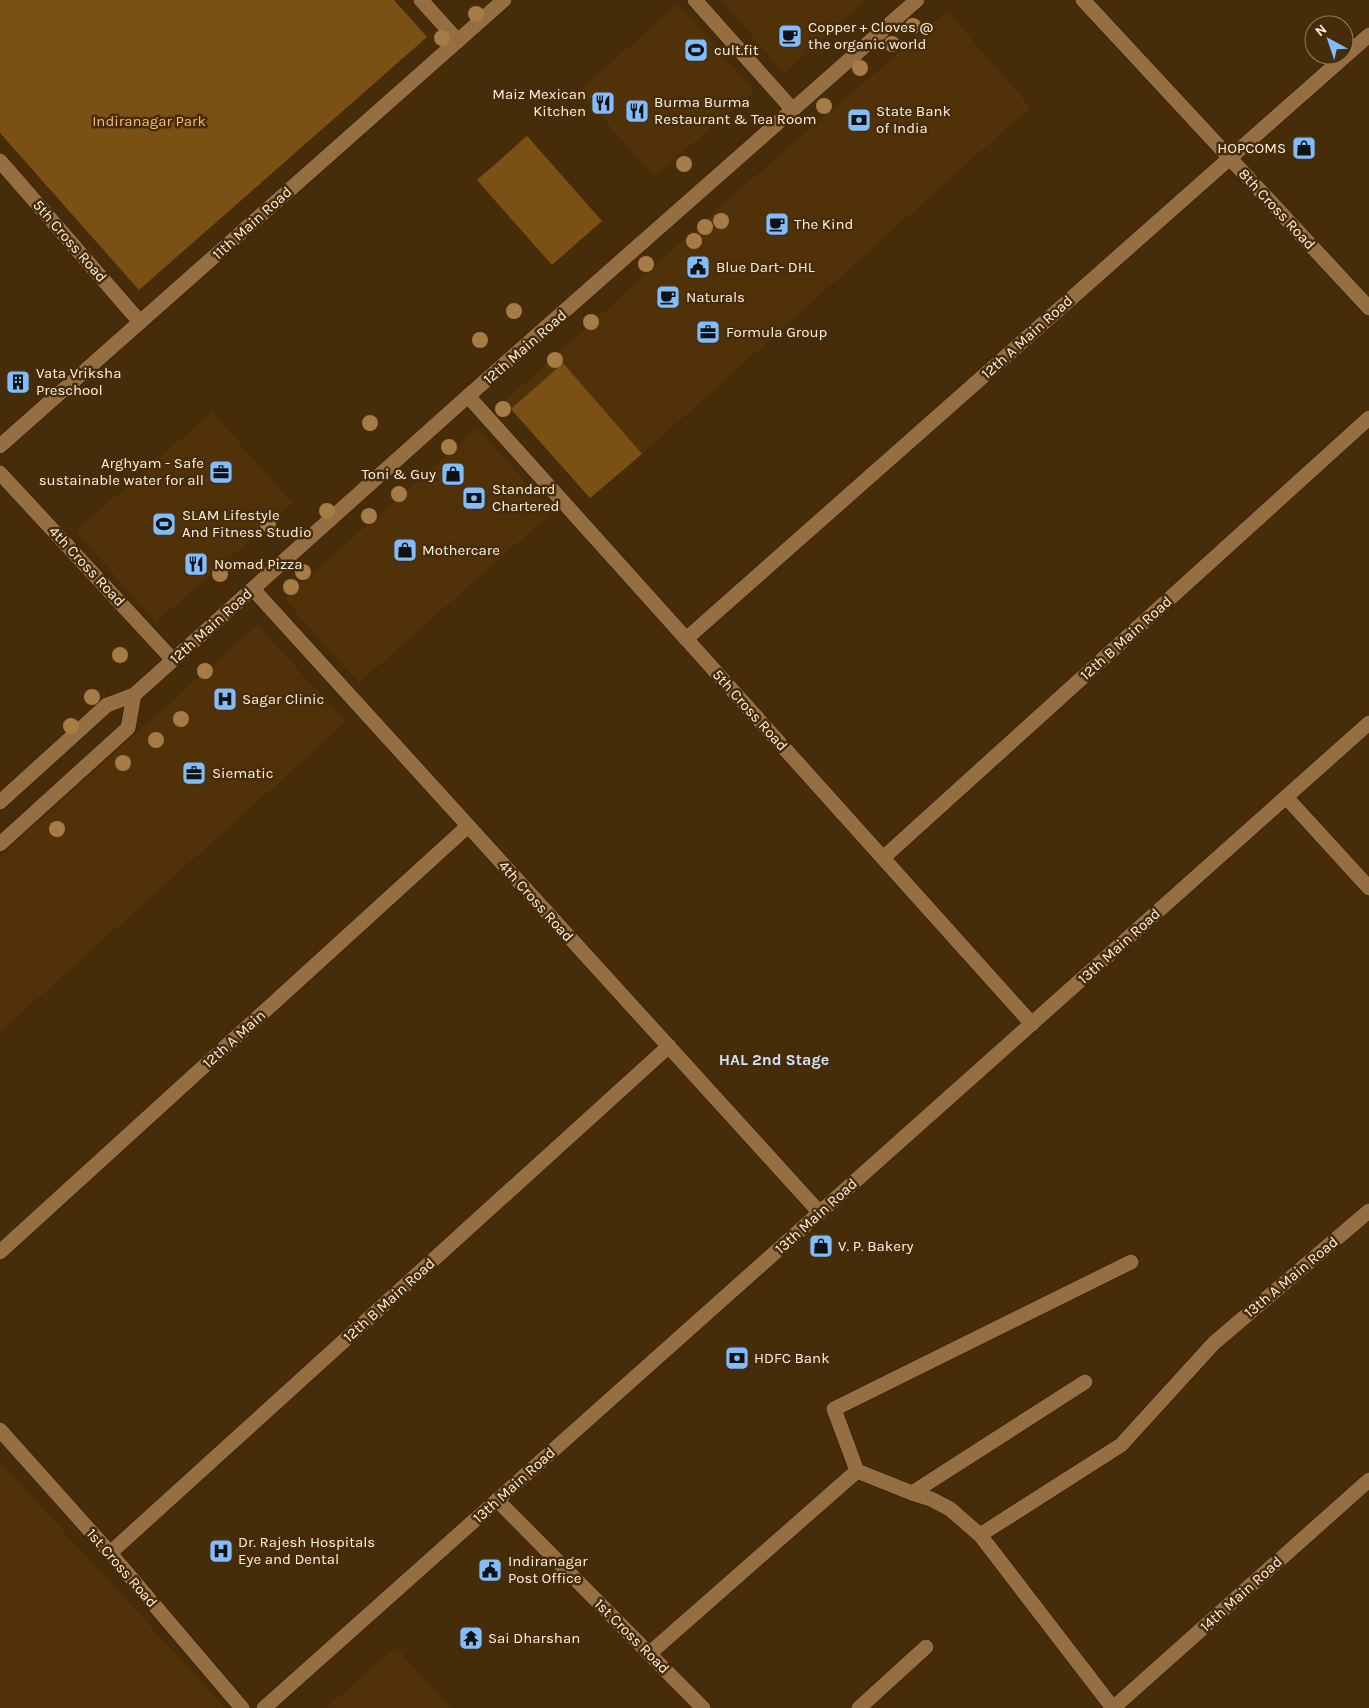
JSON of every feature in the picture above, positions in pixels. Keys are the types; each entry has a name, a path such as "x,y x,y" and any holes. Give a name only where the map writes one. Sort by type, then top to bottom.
{"street":[{"path":"421,0 458,41"},
{"name":"11th Main Road","path":"0,446 504,0"},
{"path":"695,0 793,110"},
{"name":"12th Main Road","path":"0,802 107,705 134,695 468,396 917,0"},
{"name":"8th Cross Road","path":"1083,0 1369,308"},
{"name":"12th A Main Road","path":"686,639 1369,35"},
{"name":"5th Cross Road","path":"0,161 140,322"},
{"name":"5th Cross Road","path":"468,396 1032,1024"},
{"name":"12th B Main Road","path":"883,858 1369,418"},
{"name":"4th Cross Road","path":"0,473 173,660"},
{"name":"4th Cross Road","path":"253,589 820,1212"},
{"path":"0,844 128,728 134,695"},
{"name":"13th Main Road","path":"264,1708 1369,723"},
{"path":"1286,797 1369,888"},
{"name":"12th A Main","path":"0,1252 468,826"},
{"name":"12th B Main Road","path":"110,1553 669,1046"},
{"name":"13th A Main Road","path":"980,1536 1121,1445 1214,1343 1369,1211"},
{"path":"1113,1708 980,1536 950,1509 930,1499 912,1494 857,1471 834,1409 1131,1262"},
{"path":"912,1494 1085,1382"},
{"name":"1st Cross Road","path":"0,1430 110,1553 242,1708"},
{"path":"650,1653 857,1471"},
{"name":"14th Main Road","path":"1113,1708 1369,1480"},
{"name":"1st Cross Road","path":"497,1500 703,1708"},
{"path":"859,1708 926,1647"}],"shaded area":[{"path":"722,0 865,0 784,74"},
{"path":"678,4 754,91 654,176 579,91"},
{"path":"947,11 1030,107 642,454 590,498 505,401 737,192"},
{"path":"212,412 292,503 156,622 76,531"},
{"path":"477,428 552,512 359,683 284,599"},
{"path":"257,625 346,722 0,1032 0,856"},
{"path":"0,1462 225,1708 0,1708"},
{"path":"396,1647 450,1708 326,1708"}],"green space":[{"name":"Indiranagar Park","path":"0,0 394,0 427,37 139,290 0,133"},
{"path":"527,136 602,221 552,265 477,180"},
{"path":"563,363 642,454 590,498 511,409"}],"place":[{"name":"Copper + Cloves @ the organic world","path":"790,36"},
{"name":"cult.fit","path":"696,50"},
{"name":"Maiz Mexican Kitchen","path":"603,103"},
{"name":"Burma Burma Restaurant & Tea Room","path":"637,111"},
{"name":"State Bank of India","path":"859,120"},
{"name":"HOPCOMS","path":"1304,148"},
{"name":"The Kind","path":"777,224"},
{"name":"Blue Dart- DHL","path":"698,267"},
{"name":"Naturals","path":"668,297"},
{"name":"Formula Group","path":"708,332"},
{"name":"Vata Vriksha Preschool","path":"18,382"},
{"name":"Arghyam - Safe sustainable water for all","path":"221,472"},
{"name":"Toni & Guy","path":"453,474"},
{"name":"Standard Chartered","path":"474,498"},
{"name":"SLAM Lifestyle And Fitness Studio","path":"164,524"},
{"name":"Mothercare","path":"405,550"},
{"name":"Nomad Pizza","path":"196,564"},
{"name":"Sagar Clinic","path":"225,699"},
{"name":"Siematic","path":"194,773"},
{"name":"V. P. Bakery","path":"821,1246"},
{"name":"HDFC Bank","path":"737,1358"},
{"name":"Dr. Rajesh Hospitals Eye and Dental","path":"221,1551"},
{"name":"Indiranagar Post Office","path":"490,1570"},
{"name":"Sai Dharshan","path":"471,1638"}],"district":[{"name":"HAL 2nd Stage","path":"774,1059"}]}
